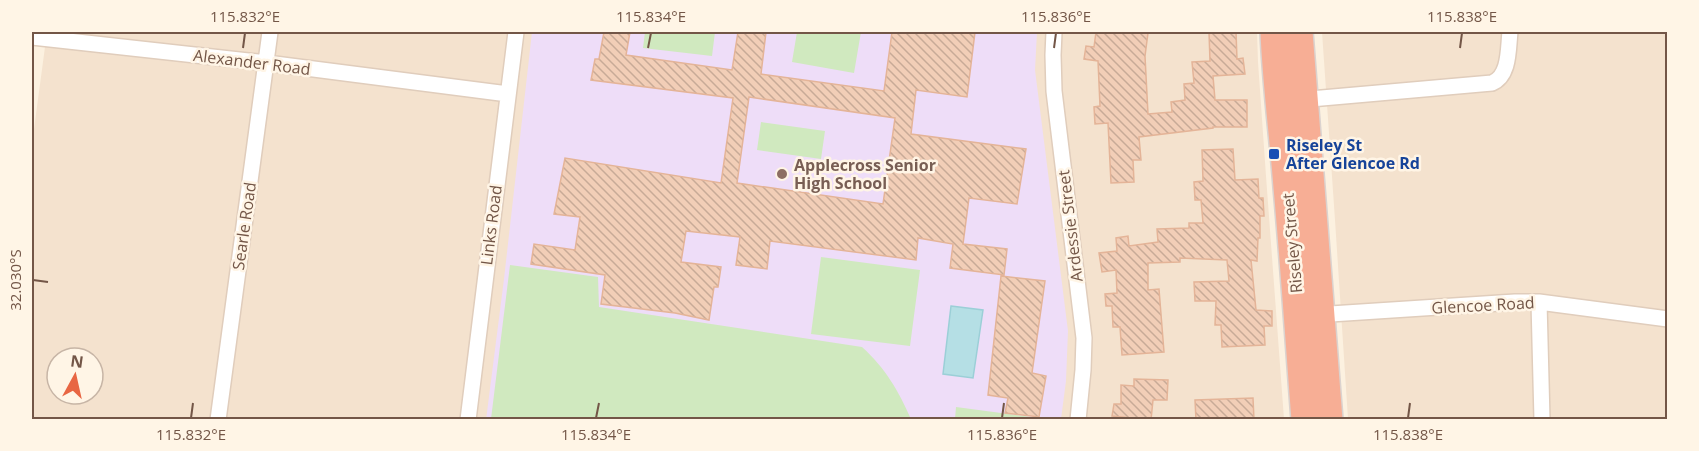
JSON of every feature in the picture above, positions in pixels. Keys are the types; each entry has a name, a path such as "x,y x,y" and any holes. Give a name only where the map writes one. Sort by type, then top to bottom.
{"highway":[{"name":"Riseley Street","path":"1274,32 1291,99 1310,315 1329,420"},
{"name":"Riseley Street","path":"1291,99 1299,32"},
{"name":"Riseley Street","path":"1305,420 1310,315"}],"street":[{"name":"Searle Road","path":"218,420 270,32"},
{"name":"Links Road","path":"468,420 516,32"},
{"name":"Ardessie Street","path":"1054,32 1053,73 1084,338 1084,363 1078,420"},
{"path":"1291,99 1492,83 1500,80 1503,74 1510,32"},
{"name":"Alexander Road","path":"32,37 267,63 508,94"},
{"path":"1539,302 1542,420"},
{"name":"Glencoe Road","path":"1310,315 1539,302 1668,319"}],"shaded area":[{"path":"47,32 1257,32 1284,419 32,420 32,144"},
{"name":"Applecross Senior High School","path":"532,32 1037,32 1035,70 1068,331 1066,381 1061,419 486,420"},
{"path":"1322,32 1667,32 1667,419 1348,419"}],"green space":[{"path":"645,32 715,32 712,56 643,48"},
{"path":"797,32 861,32 854,73 792,62"},
{"path":"761,122 825,131 821,159 757,150"},
{"path":"821,257 920,270 910,346 811,334"},
{"path":"510,265 598,277 599,307 862,347 891,380 911,419 491,419"},
{"path":"956,407 1046,419 955,419"}],"water":[{"path":"951,306 983,310 973,378 943,374"}],"building":[{"path":"604,32 630,32 626,55 732,70 738,32 766,32 761,74 884,91 892,32 975,32 967,97 916,90 911,134 1026,149 1017,204 969,198 963,244 1007,249 1004,275 950,268 953,244 918,238 916,260 770,241 767,269 736,265 740,237 686,231 681,262 721,267 718,287 714,287 709,320 675,313 601,304 605,275 531,264 534,244 575,250 580,217 554,214 565,158 721,183 733,98 591,80 595,59 599,59","holes":["749,97 895,118 883,204 737,183"]},
{"path":"1096,32 1148,33 1145,56 1148,114 1172,112 1171,102 1185,100 1184,84 1194,83 1192,62 1210,61 1209,32 1236,32 1237,59 1243,58 1245,74 1213,76 1215,100 1247,100 1247,127 1213,127 1139,137 1141,160 1133,160 1134,182 1111,183 1108,123 1095,124 1094,107 1100,106 1098,61 1084,59 1086,46 1094,47"},
{"path":"1233,149 1235,180 1258,179 1259,198 1263,198 1264,216 1260,216 1257,261 1251,260 1256,310 1272,311 1272,326 1264,326 1265,345 1222,347 1221,325 1215,325 1216,301 1195,301 1194,282 1229,281 1227,260 1180,258 1180,262 1148,263 1148,290 1159,289 1164,352 1122,355 1120,327 1113,327 1112,306 1106,306 1105,294 1117,293 1116,270 1102,272 1099,253 1117,251 1116,238 1128,236 1129,246 1158,242 1157,229 1189,228 1189,223 1203,223 1201,200 1195,200 1194,182 1203,181 1202,150"},
{"path":"1001,276 1045,281 1032,373 1046,376 1039,417 1005,413 1008,398 988,395"},
{"path":"1134,379 1168,380 1167,400 1153,400 1151,420 1112,416 1114,404 1121,404 1121,385 1134,386"},
{"path":"1253,398 1254,420 1196,420 1195,400"}],"place":[{"name":"Riseley St After Glencoe Rd","path":"1274,154"},
{"name":"Applecross Senior High School","path":"782,174"}]}
